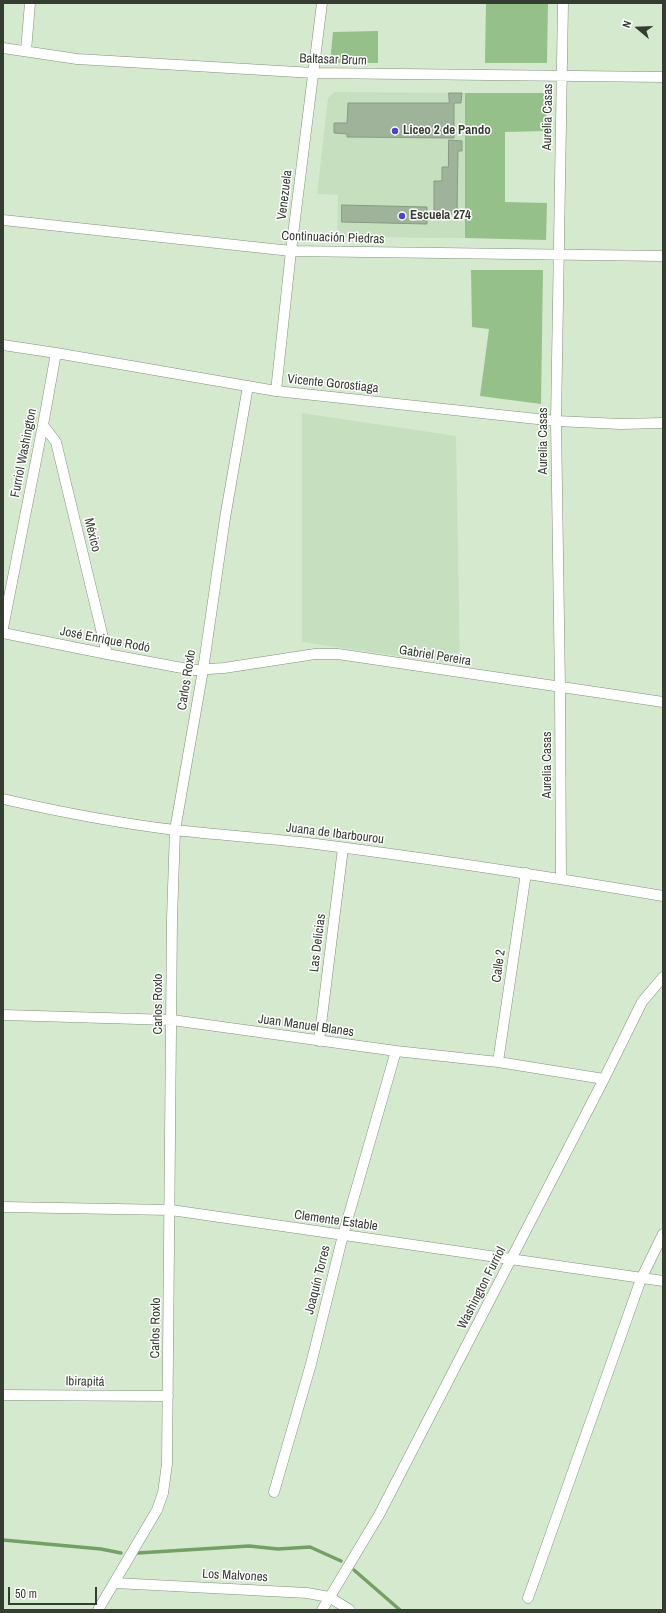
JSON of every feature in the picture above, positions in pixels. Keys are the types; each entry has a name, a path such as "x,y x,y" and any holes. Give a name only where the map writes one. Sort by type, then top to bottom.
{"street":[{"path":"26,51 30,3"},
{"name":"Venezuela","path":"276,391 291,251 322,3"},
{"name":"Aurelia Casas","path":"561,878 556,421 562,3"},
{"name":"Baltasar Brum","path":"3,48 77,59 314,73 663,77"},
{"name":"Continuación Piedras","path":"3,220 291,251 663,256"},
{"name":"Vicente Gorostiaga","path":"3,345 276,391 556,421 622,424 663,423"},
{"name":"Furriol Washington","path":"3,628 56,353"},
{"name":"Carlos Roxlo","path":"98,1610 157,1510 163,1493 168,1464 172,919 175,830 203,670 225,518 248,386"},
{"name":"México","path":"43,425 56,442 107,654"},
{"name":"José Enrique Rodó","path":"3,633 193,670 203,670"},
{"name":"Gabriel Pereira","path":"203,670 315,654 338,654 663,702"},
{"name":"Juana de Ibarbourou","path":"3,800 80,816 175,830 267,838 343,848 561,878 663,896"},
{"name":"Las Delicias","path":"319,1041 343,848"},
{"name":"Calle 2","path":"498,1062 526,873"},
{"name":"Washington Furriol","path":"322,1610 379,1515 604,1079 642,1002 663,977"},
{"name":"Juan Manuel Blanes","path":"3,1015 172,1020 396,1051 498,1062 604,1079"},
{"name":"Joaquín Torres","path":"274,1492 311,1364 343,1235 396,1051"},
{"name":"Clemente Estable","path":"3,1207 171,1210 663,1281"},
{"path":"528,1598 641,1279 663,1234"},
{"name":"Ibirapitá","path":"3,1395 168,1396"},
{"name":"Los Malvones","path":"115,1583 307,1593 329,1597 350,1610"}],"shaded area":[{"path":"334,92 465,93 465,238 337,237 338,195 317,194 328,98"},
{"path":"302,413 456,436 460,665 302,642"}],"green space":[{"path":"486,3 548,3 547,63 485,63"},
{"path":"378,31 378,63 330,63 333,32"},
{"path":"465,93 547,93 546,131 505,132 505,202 547,203 546,240 465,238"},
{"path":"471,270 543,270 541,404 480,396 489,329 472,327"}],"building":[{"path":"449,93 462,93 461,103 454,103 454,138 347,137 347,134 334,133 334,123 347,123 348,103 449,103"},
{"path":"449,140 462,141 462,151 458,151 457,214 434,214 434,181 442,181 442,167 448,167"},
{"path":"342,205 427,207 427,224 342,222"}],"waterway":[{"path":"3,1540 101,1549 121,1553"},
{"path":"138,1553 249,1546 278,1549 310,1547 341,1561"},
{"path":"354,1570 400,1610"}],"place":[{"name":"Liceo 2 de Pando","path":"395,131"},
{"name":"Escuela 274","path":"402,216"}]}
